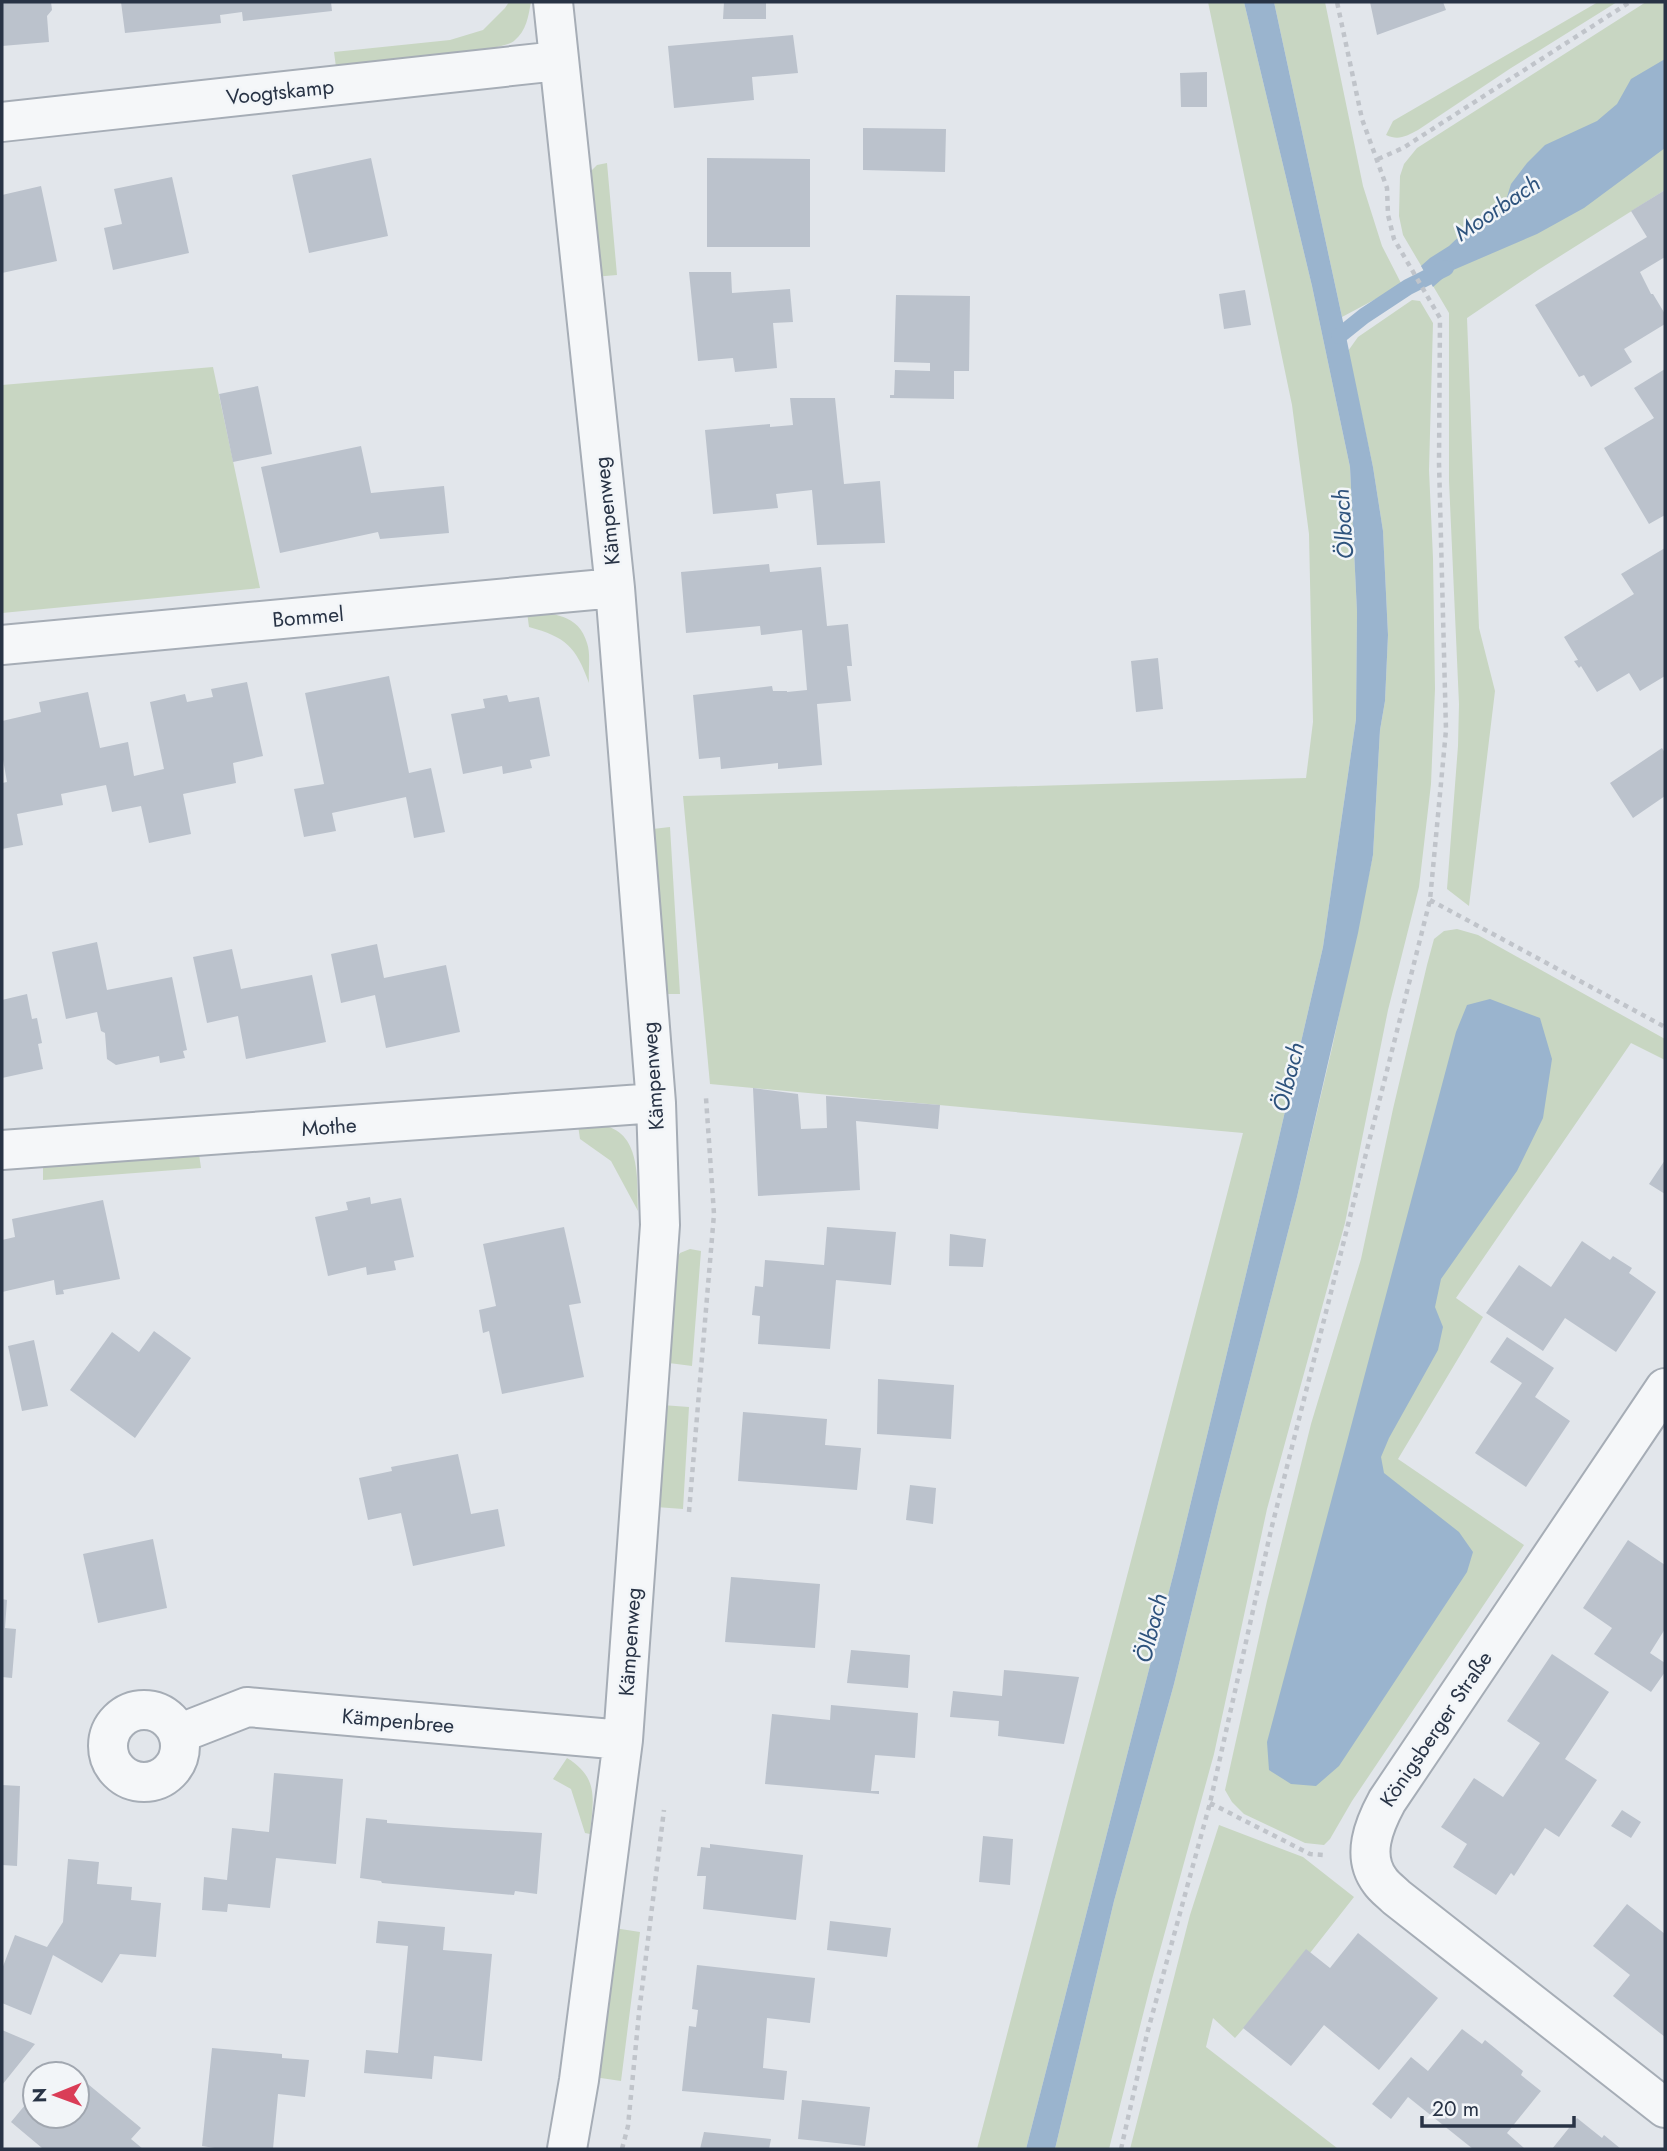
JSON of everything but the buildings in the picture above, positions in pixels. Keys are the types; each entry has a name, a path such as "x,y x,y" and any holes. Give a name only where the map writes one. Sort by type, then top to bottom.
{"street":[{"name":"Kämpenweg","path":"553,2 615,588 656,1103 660,1225 623,1740 579,2080 566,2149"},
{"name":"Voogtskamp","path":"2,122 558,61"},
{"name":"Bommel","path":"2,645 615,588"},
{"name":"Mothe","path":"2,1150 656,1103"},
{"name":"Königsberger Straße","path":"1370,1856 1374,1825 1387,1801 1665,1388"},
{"name":"Kämpenbree","path":"178,1734 247,1707 623,1740"},
{"path":"1370,1856 1379,1880 1396,1897 1665,2108"}],"path":[{"path":"1121,2149 1147,2034 1210,1803 1271,1530 1430,900 1446,730 1439,463 1440,318 1394,239 1388,215 1387,188 1362,119 1337,2"},
{"path":"1378,159 1403,148 1630,2"},
{"path":"1430,900 1665,1027"},
{"path":"1210,1803 1310,1854 1370,1856"}],"green space":[{"path":"509,2 531,2 526,23 514,41 459,54 336,67 334,52 450,40 483,30"},
{"path":"1208,2 1244,2 1312,286 1350,467 1357,612 1356,719 1323,947 1175,1568 1026,2149 977,2149 1243,1133 710,1084 683,796 1306,778 1313,722 1309,534 1292,405"},
{"path":"1274,2 1325,2 1363,186 1382,246 1402,285 1342,317"},
{"path":"1598,2 1617,2 1418,130 1399,138 1386,135 1393,121"},
{"path":"1646,2 1665,2 1665,190 1467,318 1479,628 1495,691 1469,906 1447,889 1459,704 1449,481 1449,313 1403,235 1399,216 1400,176 1404,164 1417,148"},
{"path":"607,163 617,275 593,277 590,172 597,165"},
{"path":"1412,300 1420,301 1433,323 1429,470 1435,689 1431,784 1419,887 1388,1010 1345,1223 1267,1509 1214,1754 1152,1979 1109,2149 1055,2149 1114,1901 1174,1684 1297,1197 1373,855 1388,635 1383,531 1373,467 1348,351 1358,337"},
{"path":"213,367 260,588 2,613 2,385"},
{"path":"527,612 563,617 578,626 588,647 589,683 579,660 568,645 552,635 529,627"},
{"path":"670,827 680,994 659,994 644,830"},
{"path":"1457,929 1478,935 1665,1039 1665,1060 1631,1043 1456,1298 1483,1317 1398,1459 1524,1545 1352,1801 1330,1839 1324,1845 1305,1843 1244,1814 1225,1790 1267,1601 1311,1424 1361,1259 1393,1109 1434,939 1444,931"},
{"path":"578,1125 600,1125 614,1129 624,1136 630,1146 637,1172 638,1211 611,1161 580,1139"},
{"path":"199,1154 201,1168 43,1180 43,1166"},
{"path":"690,1249 701,1251 692,1366 669,1363 675,1261 680,1253"},
{"path":"662,1405 689,1407 683,1509 656,1507"},
{"path":"567,1758 578,1766 590,1782 593,1801 590,1834 585,1833 571,1789 553,1779"},
{"path":"1219,1825 1303,1857 1354,1897 1310,1953 1235,2038 1213,2018 1206,2047 1336,2149 1130,2149 1190,1915"},
{"path":"614,1928 640,1932 621,2081 594,2077"}],"water":[{"path":"1244,2 1274,2 1373,467 1383,531 1388,635 1373,855 1358,933 1297,1197 1174,1684 1114,1901 1055,2149 1026,2149 1175,1568 1323,947 1356,719 1357,612 1350,467 1312,286"},
{"path":"1665,59 1665,148 1584,208 1537,234 1451,271 1433,287 1421,266 1449,246 1471,225 1488,220 1503,210 1511,184 1545,145 1597,121 1617,104 1631,79"},
{"path":"1490,999 1540,1018 1552,1059 1543,1118 1517,1171 1441,1279 1435,1307 1443,1327 1438,1350 1381,1457 1384,1473 1459,1532 1473,1552 1467,1572 1339,1766 1316,1786 1291,1784 1269,1770 1267,1742 1456,1032 1467,1005"}],"waterway":[{"name":"Moorbach","path":"1339,336 1408,287 1446,268"}],"water label":[{"name":"Ölbach","path":"1343,524"},
{"name":"Ölbach","path":"1288,1077"},
{"name":"Ölbach","path":"1151,1628"}]}
